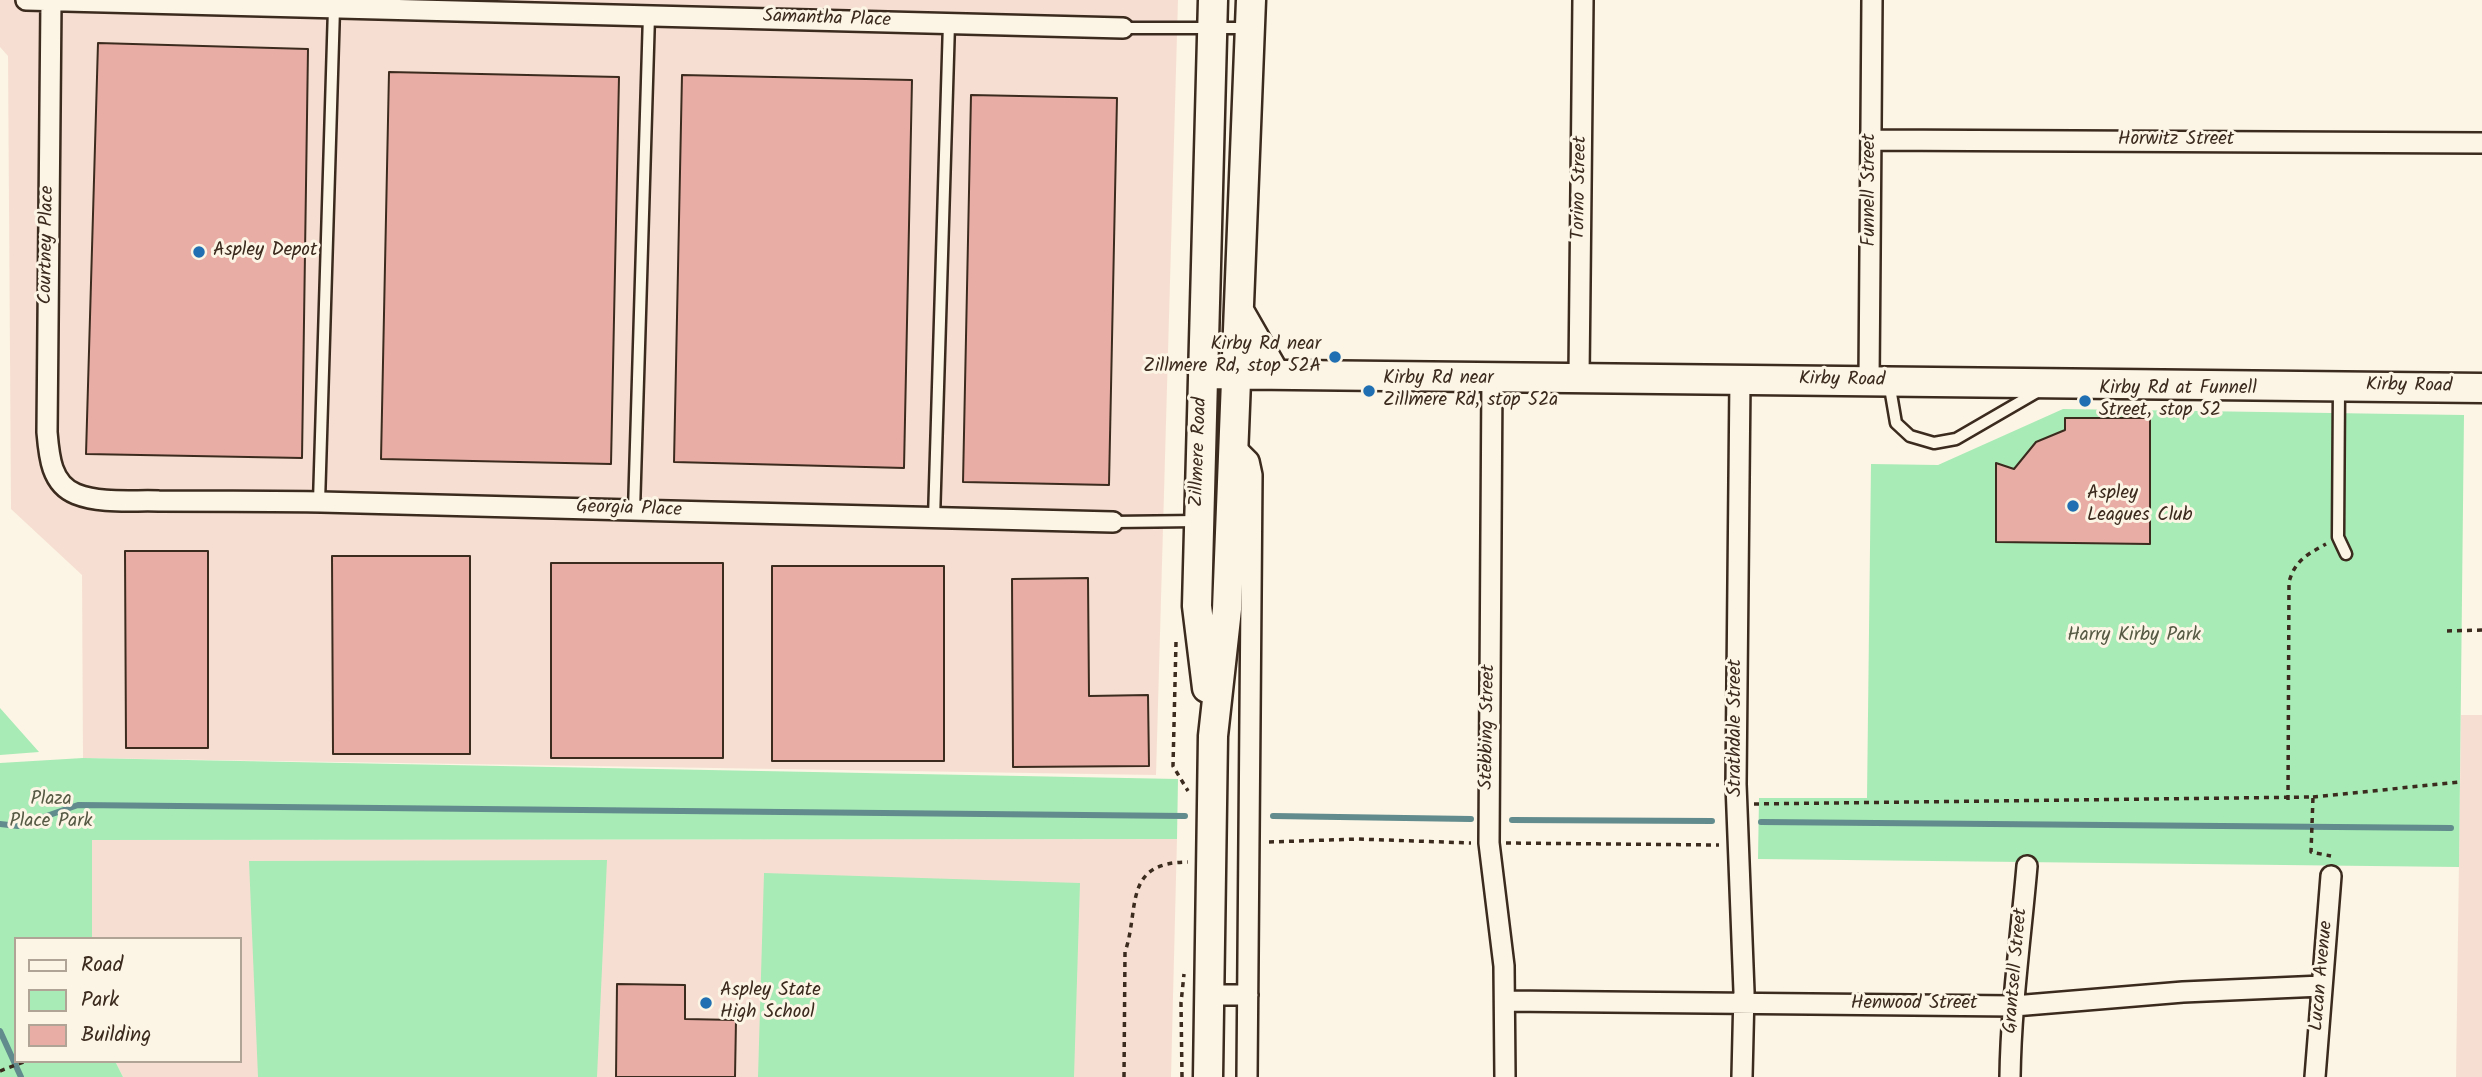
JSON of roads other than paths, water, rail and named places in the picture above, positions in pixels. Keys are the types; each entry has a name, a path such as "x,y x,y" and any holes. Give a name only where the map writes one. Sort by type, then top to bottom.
{"main road":[{"name":"Zillmere Road","path":"1213,0 1197,606 1213,736"},
{"name":"Zillmere Road","path":"1208,1077 1213,736 1227,609 1251,0"},
{"path":"1240,311 1275,374"},
{"name":"Kirby Road","path":"1203,374 1579,376 2482,388"}],"street":[{"name":"Samantha Place","path":"26,0 1123,28"},
{"name":"Torino Street","path":"1579,376 1583,0"},
{"name":"Funnell Street","path":"1872,0 1871,140 1879,381"},
{"name":"Courtney Place","path":"51,1 47,432 49,460 62,485"},
{"name":"Horwitz Street","path":"1871,140 2482,143"},
{"name":"Stebbing Street","path":"1492,376 1489,843 1503,950 1505,1077"},
{"name":"Strathdale Street","path":"1740,379 1737,845 1743,1003 1742,1077"},
{"name":"Zillmere Road","path":"1233,445 1249,461 1252,475 1247,1077"},
{"name":"Georgia Place","path":"62,485 74,494 94,499 1113,522"},
{"name":"Grantsell Street","path":"2010,1077 2027,866"},
{"name":"Lucan Avenue","path":"2315,1077 2331,876"},
{"name":"Henwood Street","path":"1505,1001 2014,1006 2257,987 2322,986"},
{"path":"1209,995 1248,995"}],"lane":[{"path":"319,502 334,8"},
{"path":"634,511 649,15"},
{"path":"934,519 949,23"},
{"name":"Samantha Place","path":"1123,28 1251,28"},
{"path":"1879,381 1896,423 1910,436 1934,443 1956,439 2053,383"},
{"path":"2339,386 2338,537 2346,554"},
{"name":"Georgia Place","path":"1113,522 1198,521"}],"waterway":[{"path":"0,824 18,826 78,805 1185,816"},
{"path":"1273,816 1471,819"},
{"path":"1512,820 1712,821"},
{"path":"1761,822 2451,828"},
{"path":"0,1031 14,1062"},
{"path":"15,1063 21,1077"}],"place":[{"name":"Aspley Depot","path":"199,252"},
{"name":"Kirby Rd near Zillmere Rd, stop 52A","path":"1335,357"},
{"name":"Kirby Rd near Zillmere Rd, stop 52a","path":"1369,391"},
{"name":"Kirby Rd at Funnell Street, stop 52","path":"2085,401"},
{"name":"Aspley Leagues Club","path":"2073,506"},
{"name":"Aspley State High School","path":"706,1003"}],"park label":[{"name":"Harry Kirby Park","path":"2134,637"},
{"name":"Plaza Place Park","path":"51,812"}]}
